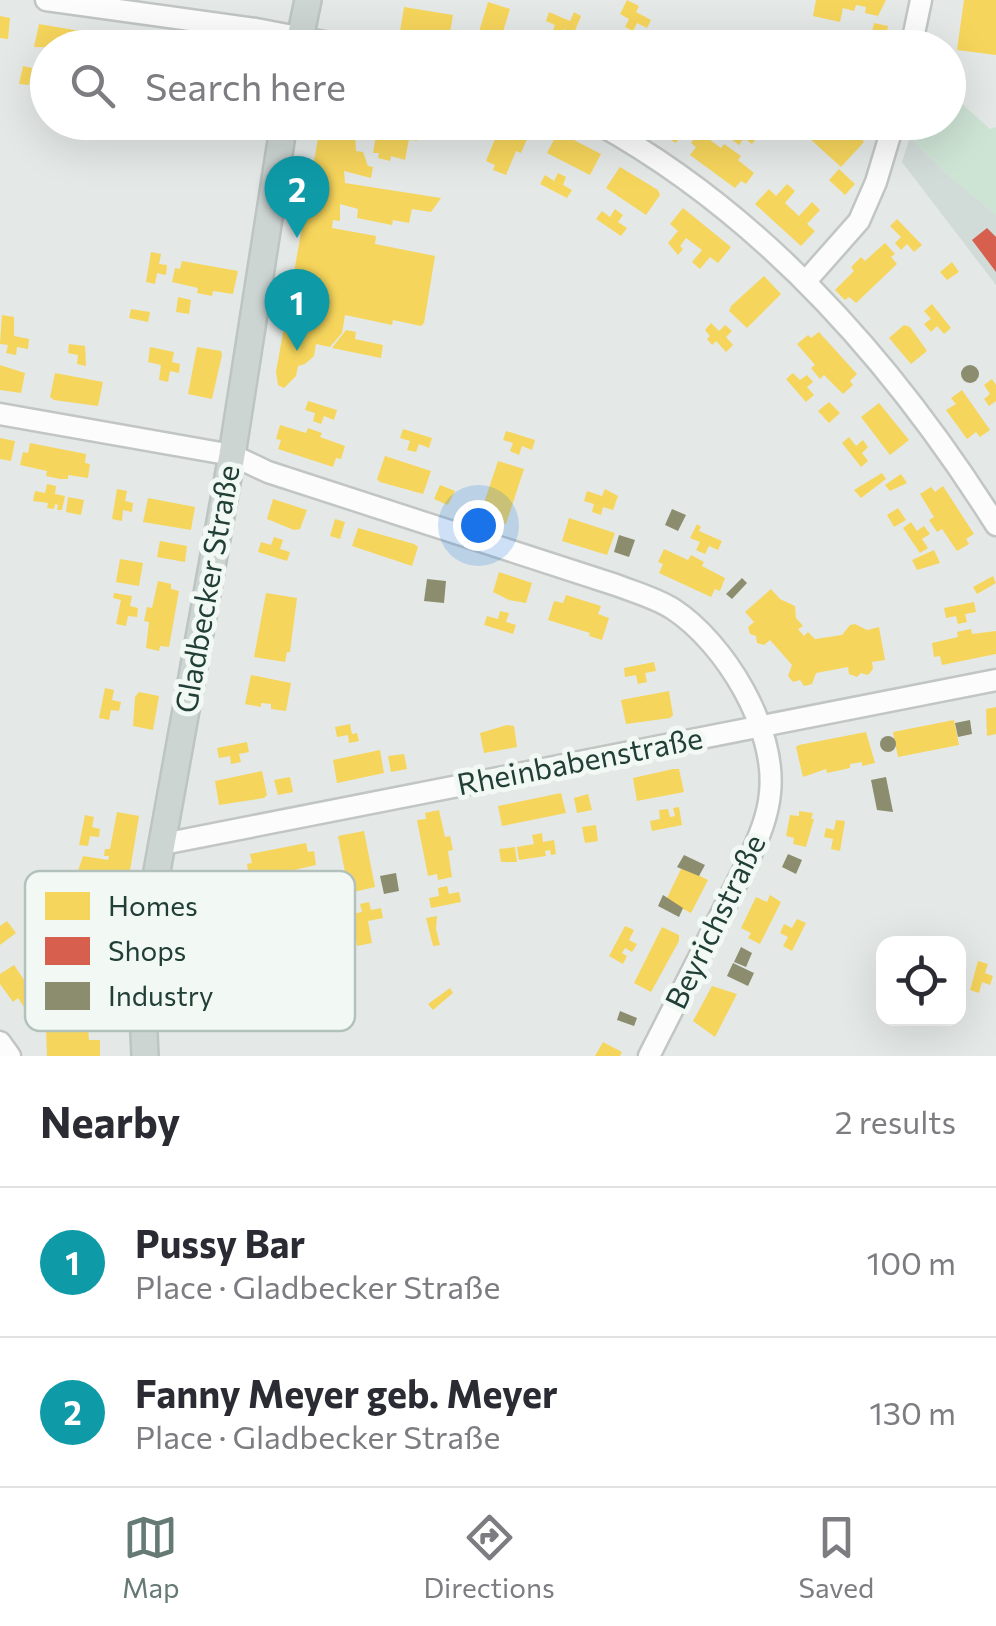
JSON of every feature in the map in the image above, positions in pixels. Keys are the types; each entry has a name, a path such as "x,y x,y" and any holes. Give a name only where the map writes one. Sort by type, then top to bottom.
{"main road":[{"path":"302,30 308,0"},
{"name":"Gladbecker Straße","path":"158,871 232,455 281,140"},
{"name":"Gladbecker Straße","path":"144,1031 145,1056"}],"street":[{"path":"46,0 227,30"},
{"path":"915,30 921,0"},
{"path":"624,140 688,181 806,280 907,398 996,525"},
{"path":"806,280 859,221 889,140"},
{"name":"Beyrichstraße","path":"0,414 232,455 268,472 616,585 672,608 715,646 743,689 768,752 771,791 763,828 650,1056"},
{"name":"Rheinbabenstraße","path":"163,844 996,680"},
{"path":"0,1042 10,1056"}],"shaded area":[{"path":"909,140 913,140 996,215 996,285 902,162"}],"green space":[{"path":"966,107 990,129 996,127 996,215 913,140 966,140"}],"building: Homes":[{"path":"627,0 639,6 636,12 651,20 647,28 637,23 631,30 625,27 629,19 620,14"},
{"path":"816,0 886,0 878,16 865,13 866,7 856,5 854,11 843,8 840,22 813,16"},
{"path":"964,0 996,0 996,55 966,51 966,30 960,30"},
{"path":"488,2 510,9 504,30 479,30"},
{"path":"404,7 453,15 450,30 400,30"},
{"path":"549,12 570,21 574,12 581,16 575,30 553,30 555,25 546,21"},
{"path":"0,16 10,18 8,39 0,38"},
{"path":"874,23 888,26 887,30 872,30"},
{"path":"39,24 74,30 38,30"},
{"path":"23,66 30,68 29,85 19,84"},
{"path":"318,140 355,140 356,151 363,152 368,166 373,167 371,178 344,171 345,183 441,198 431,212 412,209 409,223 393,220 392,225 357,218 358,209 340,204 340,221 333,220 332,228 376,236 375,244 435,256 424,323 421,326 393,320 392,325 345,315 342,333 330,347 316,344 314,356 298,366 296,376 284,388 278,385 276,372"},
{"path":"375,140 409,140 405,160 391,156 390,161 373,153"},
{"path":"495,140 527,140 521,153 516,151 506,175 493,170 495,165 486,161"},
{"path":"554,140 574,140 601,154 590,175 547,153"},
{"path":"710,140 721,148 724,144 741,156 738,160 754,173 746,184 741,181 735,188 690,155 696,147 691,143"},
{"path":"811,140 862,140 841,167"},
{"path":"620,167 658,190 660,195 646,215 606,188"},
{"path":"839,169 855,184 845,195 829,180"},
{"path":"558,173 566,177 563,185 572,190 567,198 540,184 545,175 554,181"},
{"path":"787,184 795,191 785,203 799,216 812,202 820,210 807,224 815,231 801,246 755,204 769,189 776,196"},
{"path":"683,208 731,247 718,263 710,257 700,269 692,262 702,250 686,238 678,255 668,243 678,231 670,224"},
{"path":"615,209 623,215 618,222 627,228 621,236 596,219 602,211 610,217"},
{"path":"897,219 922,245 914,252 907,244 901,250 895,243 901,237 890,226"},
{"path":"885,243 895,254 891,257 897,264 856,303 849,297 845,300 835,290 854,271 851,267 861,257 865,261"},
{"path":"151,252 161,254 159,264 167,265 166,275 157,273 155,284 146,282"},
{"path":"182,261 238,271 233,294 213,291 212,296 172,282 175,268 180,269"},
{"path":"952,262 959,272 947,280 940,272"},
{"path":"764,276 781,294 747,328 729,311"},
{"path":"178,297 191,300 189,314 176,312"},
{"path":"932,304 951,328 944,334 937,326 931,332 924,324 931,319 924,311"},
{"path":"131,309 150,312 148,322 129,318"},
{"path":"2,315 14,317 14,336 29,339 28,349 17,347 16,355 6,353 8,345 0,344"},
{"path":"711,323 719,331 725,325 732,331 726,337 733,345 726,352 716,341 712,345 707,339 710,336 705,330"},
{"path":"904,325 910,327 927,351 911,364 889,338"},
{"path":"346,330 356,332 355,339 383,345 381,358 332,348"},
{"path":"819,332 857,374 850,381 853,385 843,394 824,375 820,379 811,368 815,365 797,344"},
{"path":"69,344 85,346 86,366 77,364 78,355 68,353"},
{"path":"150,347 174,352 172,362 180,364 179,373 170,371 168,382 159,380 161,365 148,362"},
{"path":"197,347 221,351 212,399 188,394"},
{"path":"0,365 25,373 21,393 0,390"},
{"path":"55,373 103,382 98,406 50,397"},
{"path":"793,373 800,380 807,375 813,382 807,387 814,395 806,402 786,379"},
{"path":"992,379 996,401 989,406 984,399 990,394 984,385"},
{"path":"962,390 990,430 980,437 976,432 967,439 946,410 956,404 951,398"},
{"path":"308,401 337,410 334,420 324,416 321,424 313,421 315,413 305,410"},
{"path":"829,402 840,413 829,423 818,411"},
{"path":"879,403 909,440 890,455 861,417"},
{"path":"280,425 322,433 320,437 345,446 341,459 336,458 333,467 278,449"},
{"path":"403,429 432,438 429,448 419,444 416,452 407,450 410,441 400,438"},
{"path":"506,431 535,440 532,450 522,446 519,455 510,451 513,443 503,440"},
{"path":"849,437 856,446 863,440 868,447 862,453 868,461 861,467 842,443"},
{"path":"0,438 15,441 11,461 0,459"},
{"path":"30,443 86,454 85,463 90,464 88,478 68,475 68,479 60,479 46,476 47,471 20,465"},
{"path":"385,456 431,471 423,494 377,479"},
{"path":"498,461 524,469 506,524 480,515"},
{"path":"882,473 886,479 861,498 854,490"},
{"path":"901,474 907,483 890,491 885,485"},
{"path":"47,484 56,486 55,494 65,496 62,510 57,510 55,504 54,509 47,508 48,503 33,501 35,491 45,493"},
{"path":"440,485 455,491 448,505 434,499"},
{"path":"943,486 974,534 966,539 969,544 957,551 942,529 937,532 929,520 934,517 920,494 931,487 935,492"},
{"path":"117,489 127,491 125,501 133,503 132,512 123,510 122,521 112,519"},
{"path":"605,489 618,496 613,510 603,507 601,515 592,512 594,504 584,501 587,491 602,496"},
{"path":"68,497 84,500 81,515 66,512"},
{"path":"148,498 195,507 191,530 143,522"},
{"path":"273,499 307,510 300,529 267,519"},
{"path":"898,508 906,520 894,527 887,515"},
{"path":"569,518 615,533 607,555 562,541"},
{"path":"335,519 345,522 340,539 330,536"},
{"path":"911,522 917,531 924,526 930,534 922,539 928,548 920,553 903,528"},
{"path":"697,524 701,527 699,531 722,541 718,550 709,546 705,554 696,550 700,542 690,538"},
{"path":"358,528 414,544 418,547 412,566 352,546"},
{"path":"274,537 283,540 280,549 290,552 287,561 258,552 261,542 271,545"},
{"path":"160,541 187,546 185,562 157,557"},
{"path":"664,549 688,560 691,555 704,562 702,566 725,578 720,591 715,589 711,597 659,573 663,564 658,562"},
{"path":"934,550 940,563 917,570 912,560"},
{"path":"120,559 143,563 139,586 116,582"},
{"path":"499,572 532,583 526,603 493,592"},
{"path":"993,576 996,583 977,594 973,587"},
{"path":"158,581 179,591 169,647 160,646 159,651 146,648 149,622 144,621 147,607 152,608"},
{"path":"771,589 795,606 796,618 803,626 798,629 804,636 808,632 815,639 842,635 855,624 867,630 879,627 885,660 872,662 873,669 868,675 849,674 848,667 816,673 812,684 793,682 788,676 792,665 770,640 764,645 757,643 748,627 754,622 745,612"},
{"path":"114,593 132,596 130,606 138,608 137,617 128,616 126,626 116,624 121,600 113,598"},
{"path":"266,593 297,598 290,652 285,662 254,657"},
{"path":"566,595 601,606 598,614 609,618 602,640 548,620 554,601 563,603"},
{"path":"974,602 976,612 965,614 967,622 958,624 956,616 946,618 944,608"},
{"path":"500,611 509,613 506,622 516,625 513,634 484,625 487,616 498,619"},
{"path":"971,629 972,634 996,631 996,654 942,665 940,656 934,657 932,643 958,637 957,632"},
{"path":"654,662 656,671 645,673 647,682 638,684 636,675 625,677 624,668"},
{"path":"251,675 291,683 286,711 271,709 271,704 245,704"},
{"path":"105,688 114,690 112,700 121,702 119,711 111,710 109,720 99,718"},
{"path":"669,691 673,715 670,718 626,724 621,700"},
{"path":"139,692 159,696 153,730 133,726 135,697"},
{"path":"996,707 996,734 987,736 986,709"},
{"path":"954,720 959,745 898,757 893,732"},
{"path":"350,724 359,741 349,743 348,735 337,737 335,727"},
{"path":"514,726 517,747 484,753 480,733"},
{"path":"866,732 875,763 850,764 850,768 827,773 826,769 803,777 796,747"},
{"path":"247,742 249,752 239,754 241,762 231,764 230,756 219,758 217,748"},
{"path":"380,750 384,773 337,783 333,760"},
{"path":"404,754 407,769 391,772 388,756"},
{"path":"679,769 684,792 637,801 633,778"},
{"path":"262,771 267,795 264,798 219,805 215,781"},
{"path":"290,777 293,792 278,795 274,780"},
{"path":"561,793 566,813 502,826 498,806"},
{"path":"588,794 592,810 577,813 574,798"},
{"path":"679,807 682,825 652,831 650,821 660,819 659,810 668,809 670,817 675,816 673,808"},
{"path":"439,810 445,837 450,836 453,850 448,851 452,877 438,880 437,874 428,876 417,820 426,819 425,813"},
{"path":"799,811 813,813 806,847 793,844 794,838 786,836 790,815 799,816"},
{"path":"117,812 139,816 130,871 78,871 83,856 108,860 105,849 110,849"},
{"path":"85,815 94,817 92,827 100,829 99,837 90,836 88,846 79,845"},
{"path":"836,820 845,821 840,851 831,849 833,839 824,837 826,828 834,830"},
{"path":"596,825 598,841 585,843 582,827"},
{"path":"364,831 375,887 355,892 355,871 345,871 338,836"},
{"path":"542,833 543,842 554,840 556,854 551,855 550,850 545,851 546,856 519,860 517,847 534,844 532,835"},
{"path":"306,843 308,852 314,851 316,865 290,871 248,871 247,864 252,863 250,854"},
{"path":"515,847 517,862 501,862 499,849"},
{"path":"682,867 708,880 691,913 666,900"},
{"path":"447,886 449,894 459,892 461,902 431,908 429,898 439,896 438,888"},
{"path":"770,895 781,902 760,944 748,938 751,933 741,928 756,897 767,902"},
{"path":"369,902 371,910 381,908 383,918 368,921 372,943 357,946 355,913 362,912 360,904"},
{"path":"437,916 440,945 433,946 426,918"},
{"path":"797,919 806,923 792,951 783,946 788,937 780,933 784,924 792,928"},
{"path":"7,921 16,933 0,945 0,926"},
{"path":"625,926 634,930 629,940 637,944 632,952 625,948 623,964 609,956"},
{"path":"662,927 679,935 679,941 651,992 634,983"},
{"path":"978,961 988,964 985,973 993,976 990,985 982,982 979,993 970,990"},
{"path":"14,965 25,981 25,1007 18,998 13,1002 0,984 0,974"},
{"path":"712,986 737,994 715,1037 693,1021"},
{"path":"450,988 453,993 433,1010 428,1004"},
{"path":"46,1031 88,1031 89,1040 100,1040 100,1056 47,1056"},
{"path":"603,1042 622,1052 620,1056 595,1056"}],"building: Shops":[{"path":"987,228 996,237 996,272 972,240"}],"building: Industry":[{"path":"970,365 979,374 970,383 961,374"},
{"path":"672,509 686,515 678,531 665,525"},
{"path":"619,535 635,540 629,557 614,552"},
{"path":"742,578 747,583 732,599 726,594"},
{"path":"427,579 446,581 444,603 424,601"},
{"path":"970,720 972,734 958,737 955,723"},
{"path":"888,736 896,744 888,752 880,744"},
{"path":"886,777 893,812 877,810 871,780"},
{"path":"788,854 802,860 796,874 782,867"},
{"path":"684,855 705,865 699,876 677,867"},
{"path":"396,873 399,891 384,894 380,876"},
{"path":"663,895 683,908 679,917 658,906"},
{"path":"741,947 752,953 746,967 734,962"},
{"path":"733,963 754,973 748,986 727,976"},
{"path":"620,1011 637,1018 634,1026 617,1020"}],"place":[{"name":"Fanny Meyer geb. Meyer","path":"297,238"},
{"name":"Pussy Bar","path":"297,351"}]}
